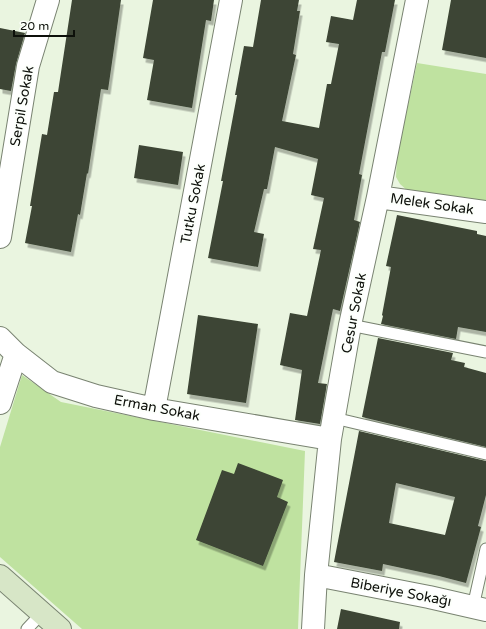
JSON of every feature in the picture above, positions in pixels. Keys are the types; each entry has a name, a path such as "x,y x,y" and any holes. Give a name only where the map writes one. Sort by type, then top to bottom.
{"street":[{"name":"Serpil Sokak","path":"0,237 28,66 48,0"},
{"name":"Tutku Sokak","path":"154,409 231,0"},
{"name":"Cesur Sokak","path":"314,629 316,575 332,429 350,325 378,197 417,0"},
{"name":"Melek Sokak","path":"378,197 486,212"},
{"name":"Erman Sokak","path":"0,338 16,354 52,382 96,396 154,409 332,429"},
{"path":"0,403 16,354"},
{"name":"Biberiye Sokağı","path":"316,575 479,608"},
{"path":"0,576 60,629"}],"lane":[{"path":"350,325 486,352"},
{"path":"332,429 486,454"},
{"path":"479,608 486,549"},
{"path":"27,629 42,613"}],"green space":[{"path":"417,63 486,74 486,202 409,192 400,184 396,177 397,157"},
{"path":"22,375 61,402 305,451 298,629 82,629 0,557 0,447"}],"building":[{"path":"72,0 121,0 108,90 101,89 88,174 87,173 80,215 78,214 71,252 25,243 32,206 30,206 42,134 47,135 54,92 58,92"},
{"path":"153,0 214,0 211,21 206,20 192,108 147,100 154,60 143,58"},
{"path":"261,0 299,0 297,11 300,11 293,54 296,55 282,121 319,128 327,84 331,84 339,44 326,42 331,16 353,20 357,0 395,0 385,52 382,52 359,174 362,175 354,220 360,222 340,311 333,309 318,383 327,384 320,424 295,420 302,370 280,365 290,313 307,316 321,250 313,249 324,198 311,195 318,159 275,147 267,189 264,189 254,232 264,234 258,267 208,258 223,181 221,181 237,95 235,95 244,46 253,47"},
{"path":"451,0 486,0 486,58 442,50"},
{"path":"0,28 25,33 16,64 11,91 0,89"},
{"path":"139,145 183,152 178,185 134,178"},
{"path":"397,215 477,231 477,234 486,236 486,332 458,327 456,339 381,324 391,267 386,266"},
{"path":"198,315 258,324 246,403 187,394"},
{"path":"378,338 453,353 451,360 465,363 464,367 486,373 486,447 362,417"},
{"path":"359,431 486,461 486,495 478,526 481,527 466,583 383,564 382,571 334,562","holes":["396,483 455,497 445,535 389,523"]},
{"path":"238,463 283,480 277,497 288,502 263,566 196,540 222,470 234,474"},
{"path":"341,609 400,622 399,629 337,629"}]}
